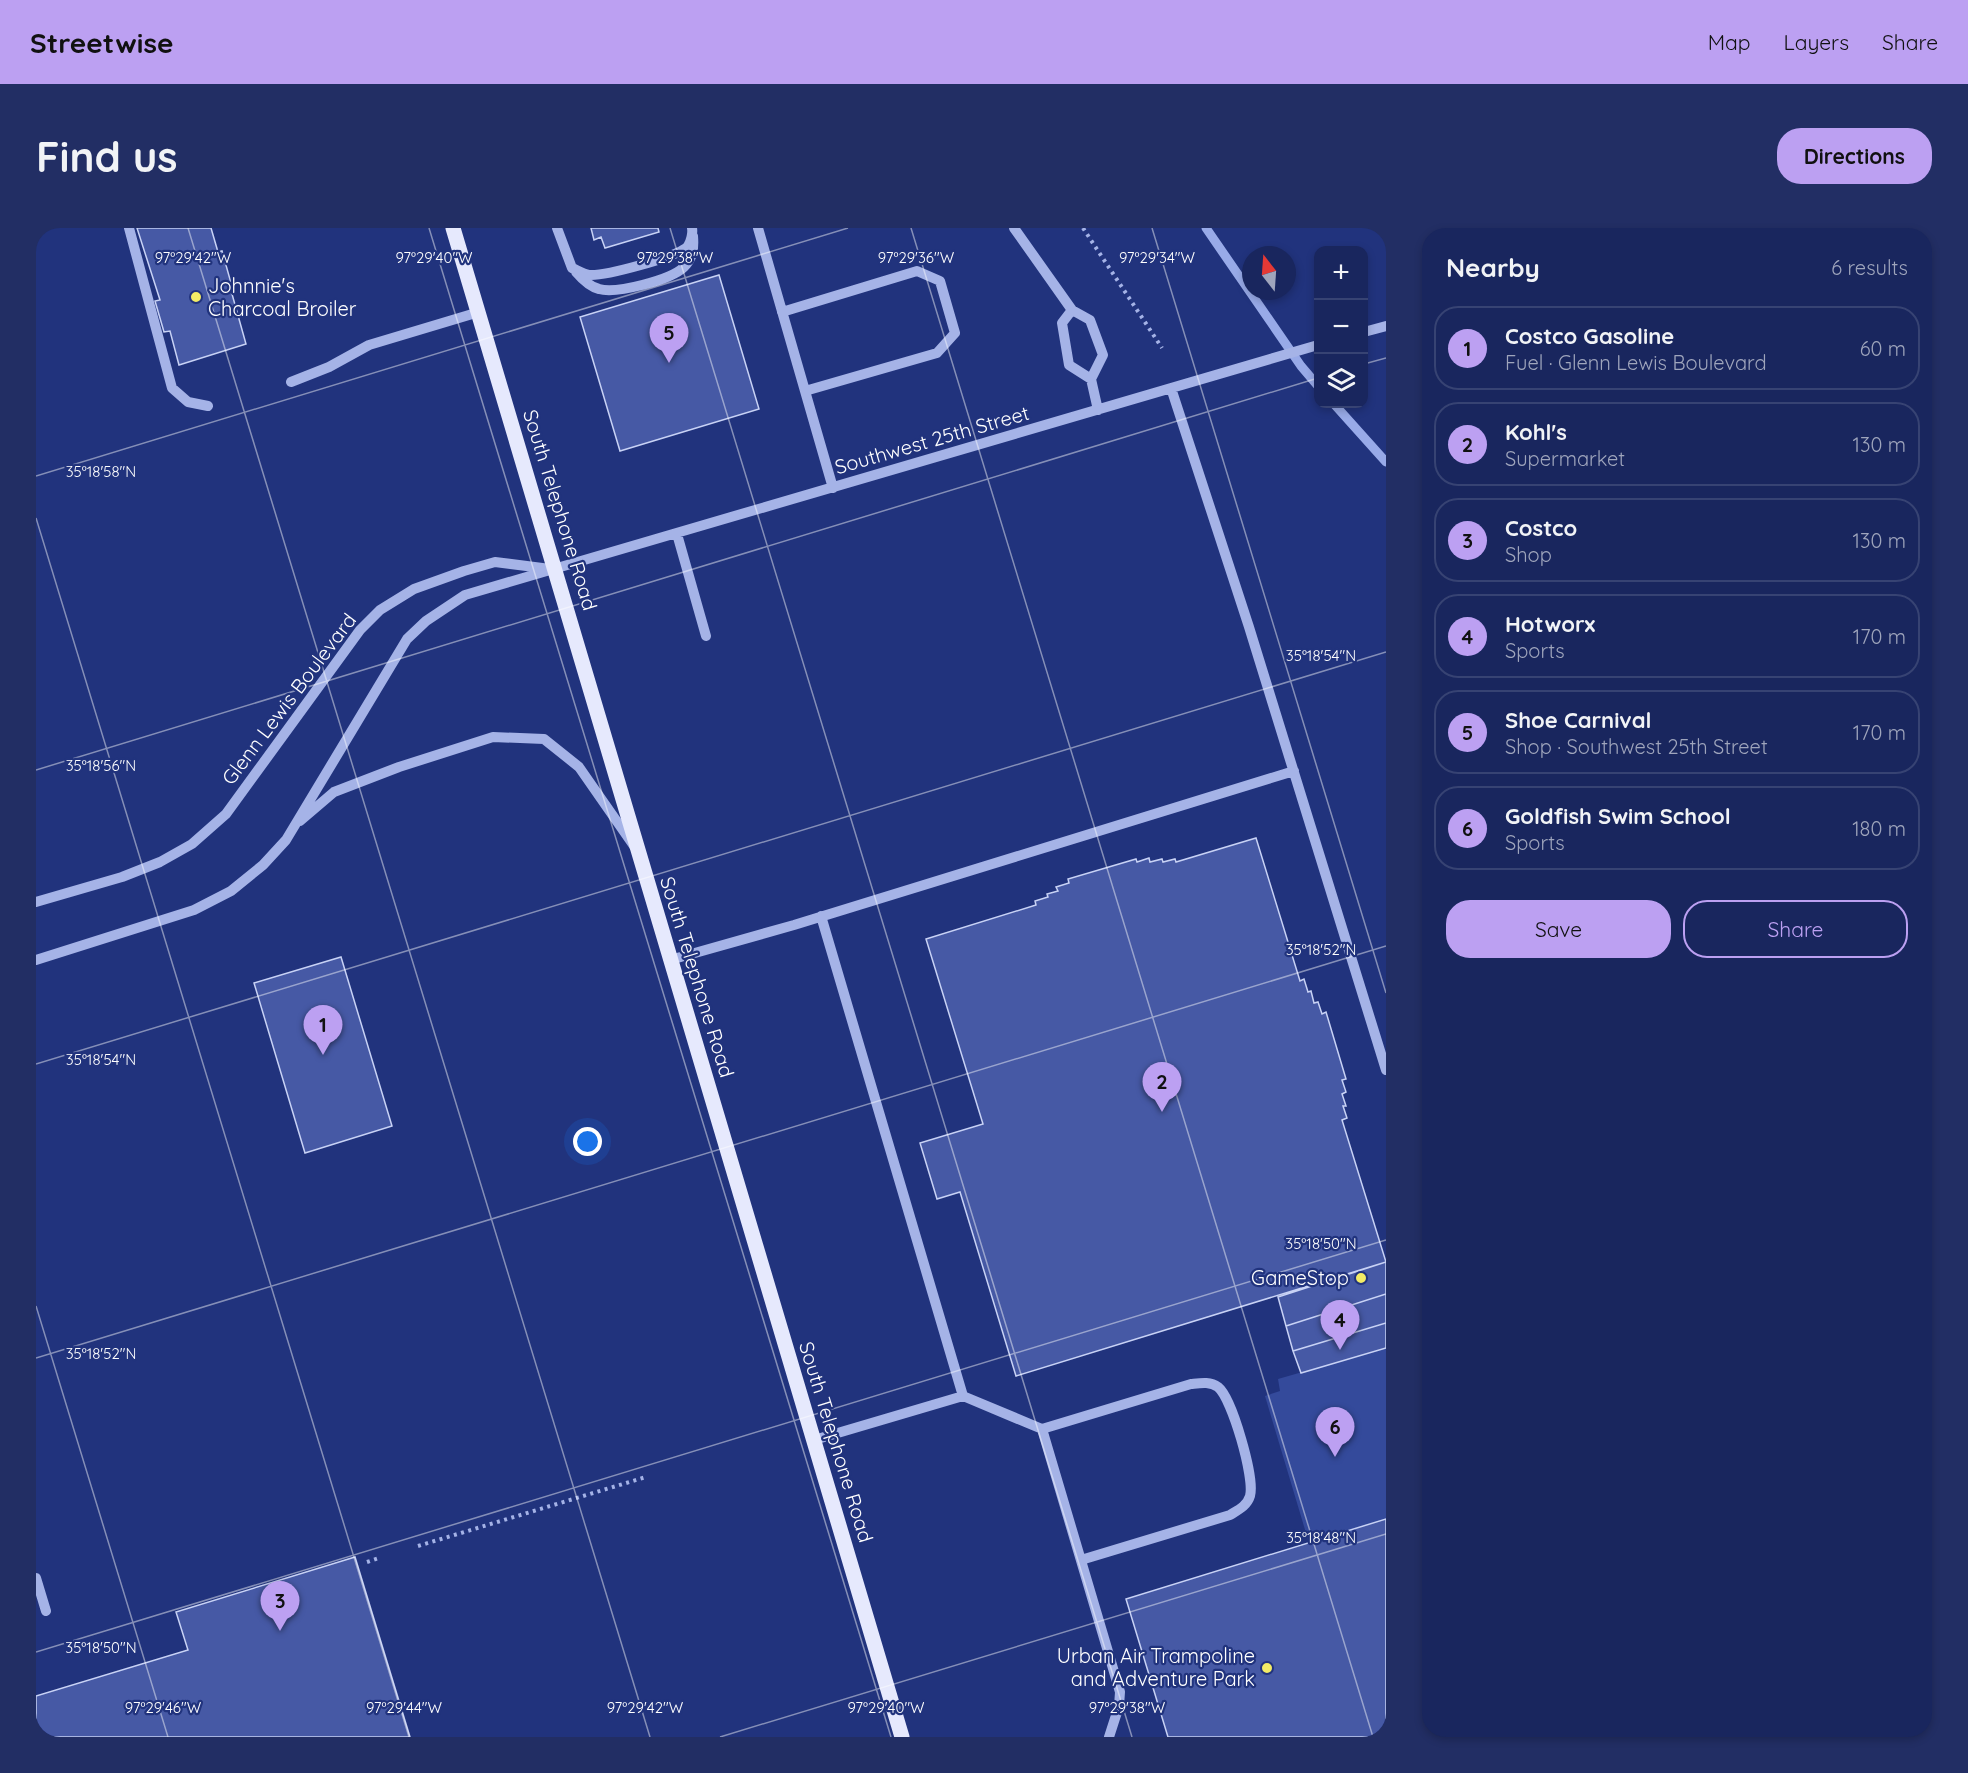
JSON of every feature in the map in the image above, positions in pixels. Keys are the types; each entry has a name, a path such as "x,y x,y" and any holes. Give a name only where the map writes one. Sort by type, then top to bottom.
{"main road":[{"name":"South Telephone Road","path":"453,228 902,1737"}],"street":[{"path":"129,228 172,388 188,402 208,406"},
{"path":"558,228 572,268 583,280 597,289 615,291 677,273 686,265 694,250 692,230"},
{"path":"758,228 833,488"},
{"path":"1014,228 1072,310 1090,320 1103,355 1091,379 1098,410"},
{"path":"572,268 588,275 616,272 675,254 687,246 692,230"},
{"path":"782,312 917,271 940,281 952,322 955,333 937,353 805,391"},
{"path":"1072,310 1062,323 1069,365 1091,379"},
{"path":"291,382 329,367 369,345 479,312"},
{"path":"1368,331 1386,326"},
{"name":"Southwest 25th Street","path":"556,570 1314,346"},
{"path":"1172,388 1386,1070"},
{"path":"678,534 706,636"},
{"name":"Glenn Lewis Boulevard","path":"36,902 160,862 192,844 226,813 360,630 380,610 414,589 495,562 556,570"},
{"path":"36,960 152,925 194,910 231,891 263,865 286,840 408,639 420,627 442,608 465,595 556,570"},
{"path":"293,827 334,792 399,767 493,737 544,739 579,767 638,852"},
{"path":"670,960 1294,771"},
{"path":"821,916 963,1396"},
{"path":"814,1440 963,1396 1042,1429 1191,1384 1204,1382 1216,1386 1226,1395 1250,1470 1252,1486 1250,1499 1242,1508 1230,1515 1081,1560"},
{"path":"1042,1429 1120,1692 1119,1706 1109,1737"},
{"path":"36,1578 46,1611"}],"path":[{"path":"1083,228 1162,348"},
{"path":"418,1546 646,1477"},
{"path":"367,1562 380,1558"}],"shaded area":[{"path":"1386,1348 1386,1519 1309,1543 1265,1396 1280,1391 1278,1379"}],"building":[{"name":"Johnnie's Charcoal Broiler","path":"137,228 211,228 218,252 222,251 231,283 233,282 234,285 235,293 232,294 246,344 179,365 170,331 164,332 155,301 160,300"},
{"path":"591,228 658,228 659,232 605,248 601,237 594,240"},
{"path":"719,275 759,409 620,451 580,317"},
{"path":"1256,838 1300,981 1304,979 1308,992 1311,991 1314,1003 1318,1002 1322,1014 1326,1012 1346,1079 1342,1080 1346,1092 1342,1094 1347,1118 1342,1120 1386,1262 1016,1376 960,1192 937,1199 920,1143 983,1124 926,939 1036,905 1035,901 1058,891 1056,887 1069,883 1068,879 1136,859 1137,862 1149,858 1150,862 1162,859 1163,862 1175,859 1176,862"},
{"path":"341,957 392,1126 305,1153 254,983"},
{"name":"GameStop","path":"1386,1262 1386,1294 1286,1326 1278,1297"},
{"path":"1386,1294 1386,1323 1293,1351 1286,1326"},
{"path":"1386,1323 1386,1348 1301,1373 1293,1351"},
{"name":"Urban Air Trampoline and Adventure Park","path":"1386,1519 1386,1737 1168,1737 1126,1599"},
{"path":"355,1557 410,1737 36,1737 36,1696 188,1650 176,1612"}],"waterway":[{"path":"1206,228 1301,366 1314,381"},
{"path":"1338,408 1386,462"}],"place":[{"name":"Johnnie's Charcoal Broiler","path":"196,297"},
{"name":"Shoe Carnival","path":"669,363"},
{"name":"Costco Gasoline","path":"323,1055"},
{"name":"Kohl's","path":"1162,1112"},
{"name":"GameStop","path":"1361,1278"},
{"name":"Hotworx","path":"1340,1350"},
{"name":"Goldfish Swim School","path":"1335,1457"},
{"name":"Costco","path":"280,1631"},
{"name":"Urban Air Trampoline and Adventure Park","path":"1267,1668"}]}
